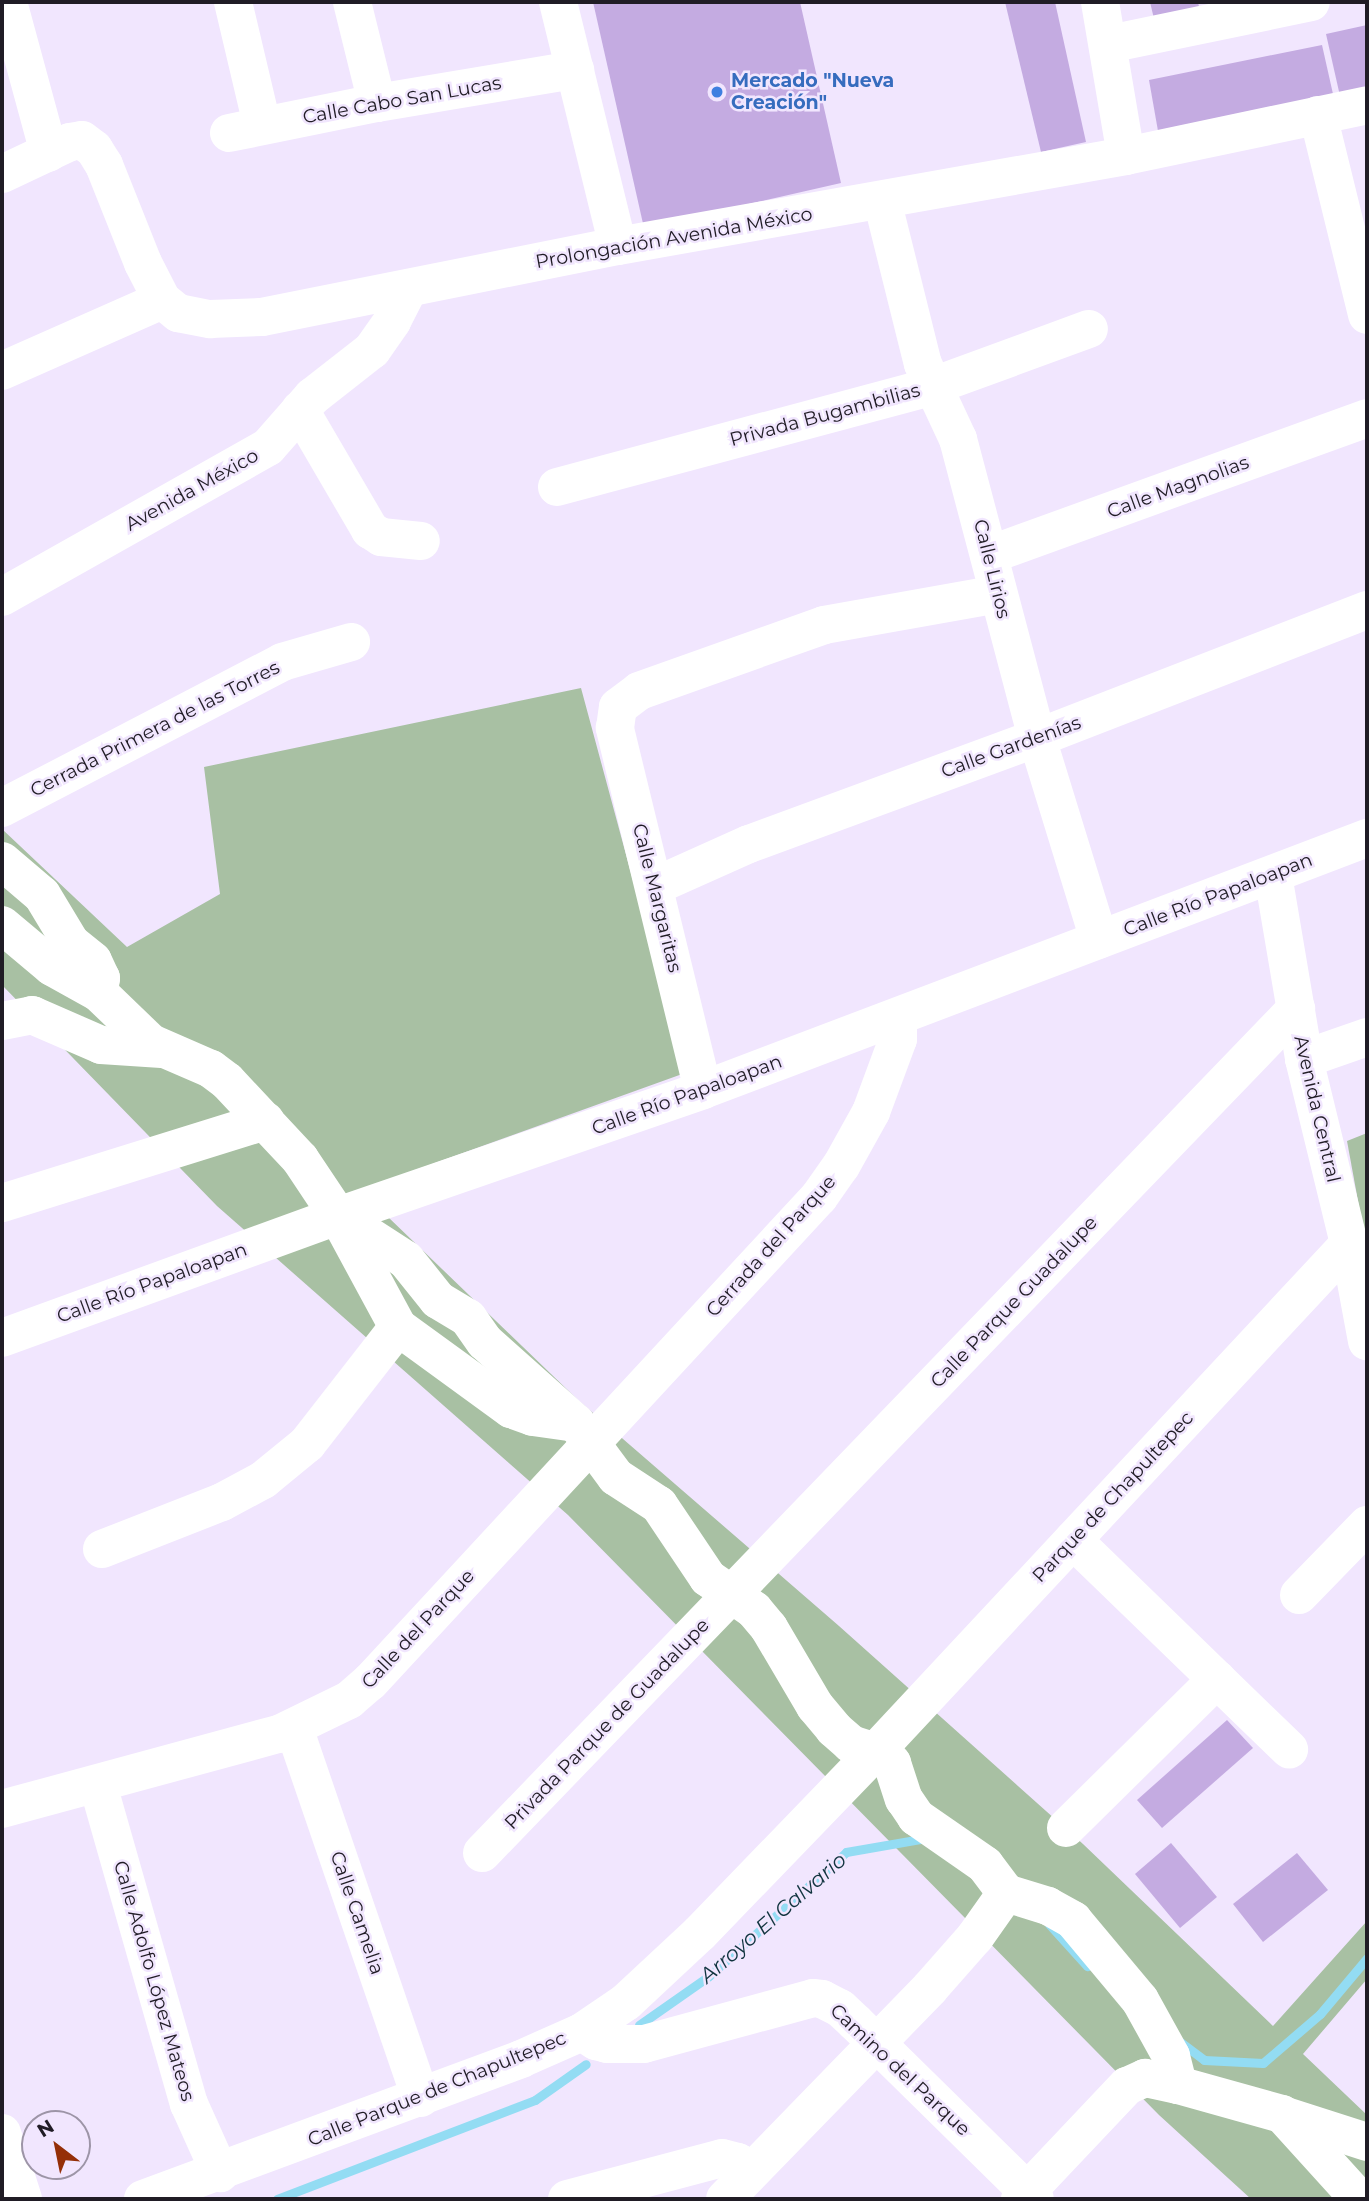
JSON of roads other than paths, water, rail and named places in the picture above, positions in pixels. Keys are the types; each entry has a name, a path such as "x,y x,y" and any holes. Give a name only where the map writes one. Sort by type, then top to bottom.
{"street":[{"path":"8,2 65,146"},
{"name":"Calle Cabo San Lucas","path":"233,2 246,129 377,103 575,70"},
{"path":"352,2 377,103"},
{"path":"558,2 618,246"},
{"path":"1100,2 1126,156"},
{"path":"1109,44 1311,2"},
{"name":"Prolongación Avenida México","path":"162,300 178,313 210,319 262,317 618,246 1126,156 1367,105"},
{"path":"1318,115 1367,315"},
{"path":"2,174 65,146 93,149 104,165 143,263 162,300 2,371"},
{"name":"Calle Lirios","path":"882,201 923,364 958,439 1037,738 1099,940"},
{"name":"Avenida México","path":"2,597 268,447 300,410 372,350 392,321 409,288"},
{"name":"Privada Bugambilias","path":"557,487 933,386 1089,329"},
{"path":"300,410 370,530 381,537 421,541"},
{"name":"Calle Magnolias","path":"989,555 1367,418"},
{"name":"Calle Margaritas","path":"703,1090 615,728 618,707 639,691 824,625 998,594"},
{"name":"Calle Gardenías","path":"655,886 749,844 1037,738 1367,610"},
{"name":"Cerrada Primera de las Torres","path":"2,808 282,662 351,642"},
{"name":"Calle Río Papaloapan","path":"2,1338 338,1216 703,1090 1367,838"},
{"path":"2,861 42,895 71,943 93,961 101,978 99,993"},
{"name":"Avenida Central","path":"1273,875 1304,1059 1349,1244 1367,1341"},
{"path":"2,925 52,967 99,993 143,1037 162,1049 211,1069 266,1121 300,1159 338,1216 398,1327 511,1409 583,1433"},
{"name":"Calle Parque Guadalupe","path":"732,1596 1296,1009"},
{"path":"2,1021 32,1016 101,1045 162,1049"},
{"name":"Cerrada del Parque","path":"583,1433 819,1197 841,1166 871,1112 898,1039 898,1018"},
{"path":"1304,1059 1367,1037"},
{"path":"2,1203 266,1121"},
{"path":"338,1216 406,1260 438,1300 468,1318 485,1342 583,1433 616,1477 659,1505 708,1578 754,1610 769,1628 815,1706 834,1729 851,1744 877,1750 892,1763 904,1799 916,1817 985,1865 1006,1893 1064,1913 1105,1955 1139,2000 1171,2056 1178,2085"},
{"name":"Parque de Chapultepec","path":"877,1750 1349,1244"},
{"path":"102,1549 222,1502 274,1472 307,1444 398,1327"},
{"name":"Calle del Parque","path":"2,1809 234,1749 293,1728 349,1700 370,1682 583,1433"},
{"path":"1299,1595 1367,1525"},
{"path":"1073,1540 1289,1749"},
{"name":"Privada Parque de Guadalupe","path":"482,1853 732,1596"},
{"path":"1066,1828 1217,1679"},
{"name":"Calle Camelia","path":"293,1728 421,2098"},
{"name":"Calle Parque de Chapultepec","path":"143,2199 421,2098 582,2032 626,2002 660,1973 877,1750"},
{"name":"Calle Adolfo López Mateos","path":"98,1786 189,2104 220,2173"},
{"path":"725,2199 878,2044 975,1937 1006,1893"},
{"name":"Camino del Parque","path":"582,2032 607,2044 644,2044 813,1998 841,2008 1027,2197"},
{"path":"1027,2197 1127,2086 1145,2078 1282,2114 1367,2142"},
{"path":"1282,2114 1349,2192"},
{"path":"2,2133 23,2199"},
{"path":"567,2199 722,2158 738,2162 751,2171"}],"waterway":[{"name":"Arroyo El Calvario","path":"639,2025 709,1976 846,1852 926,1838"},
{"name":"Arroyo El Calvario","path":"1049,1924 1087,1966"},
{"name":"Arroyo El Calvario","path":"1179,2041 1204,2060 1263,2063 1320,2014 1367,1958"},
{"name":"Arroyo El Calvario","path":"277,2199 535,2100 586,2064"}],"place":[{"name":"Mercado \"Nueva Creación\"","path":"717,92"}]}
